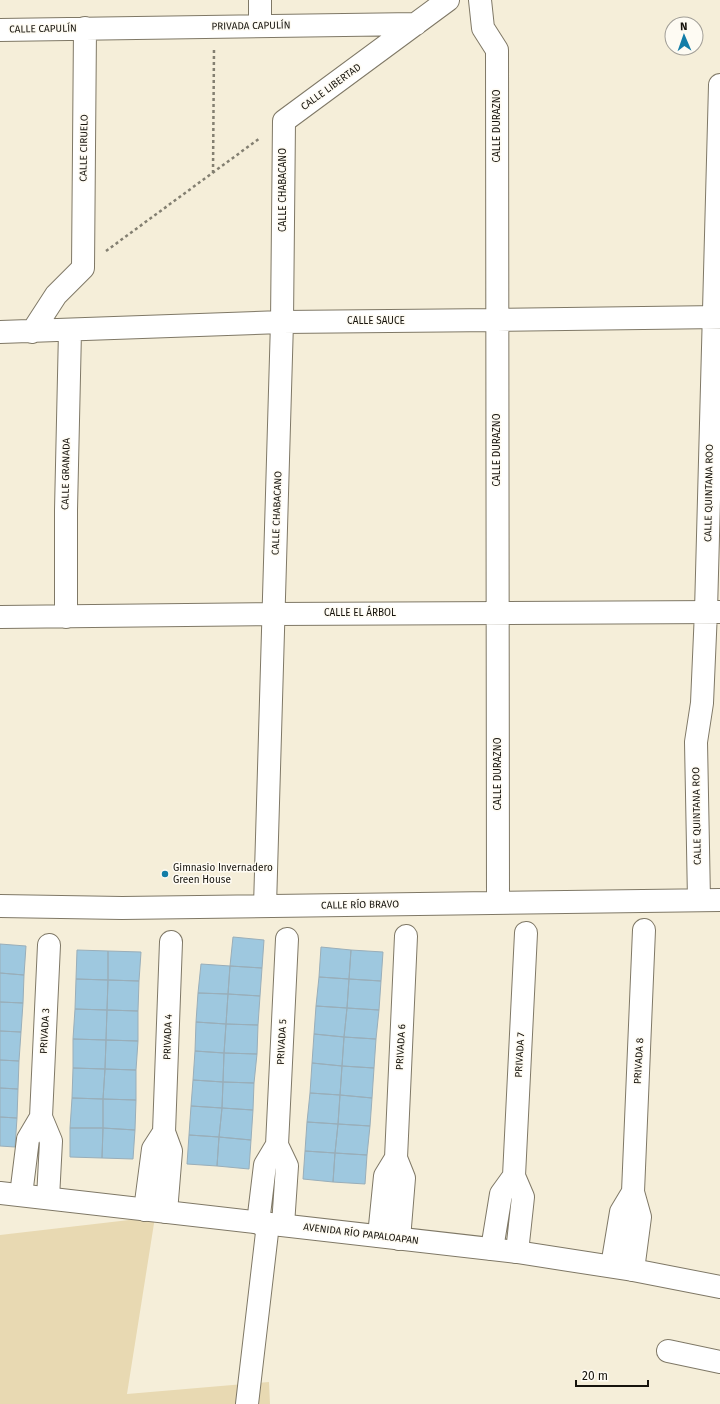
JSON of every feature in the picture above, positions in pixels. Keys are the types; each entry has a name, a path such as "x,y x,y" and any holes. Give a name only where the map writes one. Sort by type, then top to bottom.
{"street":[{"path":"260,0 260,26"},
{"name":"CALLE LIBERTAD","path":"284,121 448,0"},
{"name":"CALLE DURAZNO","path":"480,0 483,28 497,50 498,903"},
{"name":"PRIVADA CAPULÍN","path":"85,28 416,24"},
{"name":"CALLE CAPULÍN","path":"0,30 85,28"},
{"name":"CALLE CIRUELO","path":"83,268 85,28"},
{"name":"CALLE QUINTANA ROO","path":"709,900 696,742 713,611 720,85"},
{"name":"CALLE CHABACANO","path":"265,906 282,322 284,121"},
{"path":"0,332 32,332 56,295 83,268"},
{"name":"CALLE SAUCE","path":"32,332 282,322 717,317"},
{"name":"CALLE GRANADA","path":"66,616 66,510 70,331"},
{"name":"CALLE EL ÁRBOL","path":"0,617 713,611"},
{"name":"CALLE RÍO BRAVO","path":"0,906 122,908 709,900"},
{"name":"PRIVADA 8","path":"633,1270 640,1217 633,1192 644,930"},
{"name":"PRIVADA 7","path":"517,1252 523,1197 514,1176 526,933"},
{"name":"PRIVADA 6","path":"389,1238 385,1176 396,1158 406,936"},
{"name":"PRIVADA 5","path":"247,1404 270,1224 265,1165 277,1145 287,939"},
{"name":"PRIVADA 4","path":"155,1211 153,1149 164,1132 171,942"},
{"name":"PRIVADA 3","path":"48,1198 51,1140 41,1117 49,945"},
{"name":"PRIVADA 3","path":"10,1194 28,1139 41,1117"},
{"path":"492,1249 501,1194 514,1176"},
{"name":"PRIVADA 8","path":"612,1266 621,1212 633,1192"},
{"name":"AVENIDA RÍO PAPALOAPAN","path":"10,1194 517,1252 612,1266 720,1287"},
{"path":"668,1351 720,1362"}],"path":[{"path":"213,173 215,27"},
{"path":"83,268 284,121"}],"shaded area":[{"path":"155,1217 127,1394 269,1382 270,1404 0,1404 0,1235"}],"building":[{"path":"233,937 264,940 262,968 230,966"},
{"path":"0,944 26,946 24,975 0,973"},
{"path":"321,947 351,950 349,979 319,977"},
{"path":"77,950 108,951 108,980 76,979"},
{"path":"351,950 383,952 381,981 349,979"},
{"path":"108,951 141,952 139,981 108,980"},
{"path":"201,964 230,966 228,994 198,993"},
{"path":"230,966 262,968 260,996 228,994"},
{"path":"0,973 24,975 23,1003 0,1002"},
{"path":"319,977 349,979 347,1008 316,1006"},
{"path":"76,979 108,980 107,1010 75,1009"},
{"path":"349,979 381,981 379,1010 347,1008"},
{"path":"108,980 139,981 138,1011 107,1010"},
{"path":"198,993 228,994 226,1024 196,1022"},
{"path":"228,994 260,996 258,1025 226,1024"},
{"path":"0,1002 23,1003 21,1032 0,1031"},
{"path":"316,1006 347,1008 344,1037 314,1034"},
{"path":"347,1008 379,1010 376,1039 344,1037"},
{"path":"75,1009 107,1010 106,1040 73,1039"},
{"path":"107,1010 138,1011 138,1041 106,1040"},
{"path":"196,1022 226,1024 224,1053 195,1051"},
{"path":"226,1024 258,1025 257,1054 224,1053"},
{"path":"0,1031 21,1032 19,1061 0,1060"},
{"path":"314,1034 344,1037 342,1066 312,1063"},
{"path":"344,1037 376,1039 374,1068 342,1066"},
{"path":"73,1039 106,1040 105,1069 73,1068"},
{"path":"106,1040 138,1041 136,1070 105,1069"},
{"path":"195,1051 224,1053 223,1082 193,1080"},
{"path":"224,1053 257,1054 254,1083 223,1082"},
{"path":"0,1060 19,1061 18,1089 0,1088"},
{"path":"312,1063 342,1066 340,1095 310,1093"},
{"path":"342,1066 374,1068 372,1098 340,1095"},
{"path":"73,1068 105,1069 103,1099 72,1098"},
{"path":"105,1069 136,1070 136,1100 103,1099"},
{"path":"193,1080 223,1082 222,1108 191,1106"},
{"path":"223,1082 254,1083 253,1110 222,1108"},
{"path":"0,1088 18,1089 17,1118 0,1117"},
{"path":"310,1093 340,1095 338,1124 307,1122"},
{"path":"340,1095 372,1098 370,1126 338,1124"},
{"path":"72,1098 103,1099 103,1128 70,1128"},
{"path":"103,1099 136,1100 135,1130 103,1128"},
{"path":"191,1106 222,1108 219,1137 189,1135"},
{"path":"222,1108 253,1110 251,1140 219,1137"},
{"path":"0,1117 17,1118 15,1147 0,1146"},
{"path":"307,1122 338,1124 335,1153 305,1151"},
{"path":"338,1124 370,1126 367,1155 335,1153"},
{"path":"70,1128 103,1128 102,1158 70,1157"},
{"path":"103,1128 135,1130 133,1159 102,1158"},
{"path":"189,1135 219,1137 217,1166 187,1164"},
{"path":"219,1137 251,1140 249,1169 217,1166"},
{"path":"305,1151 335,1153 333,1182 303,1179"},
{"path":"335,1153 367,1155 365,1184 333,1182"}],"place":[{"name":"Gimnasio Invernadero Green House","path":"165,874"}]}
